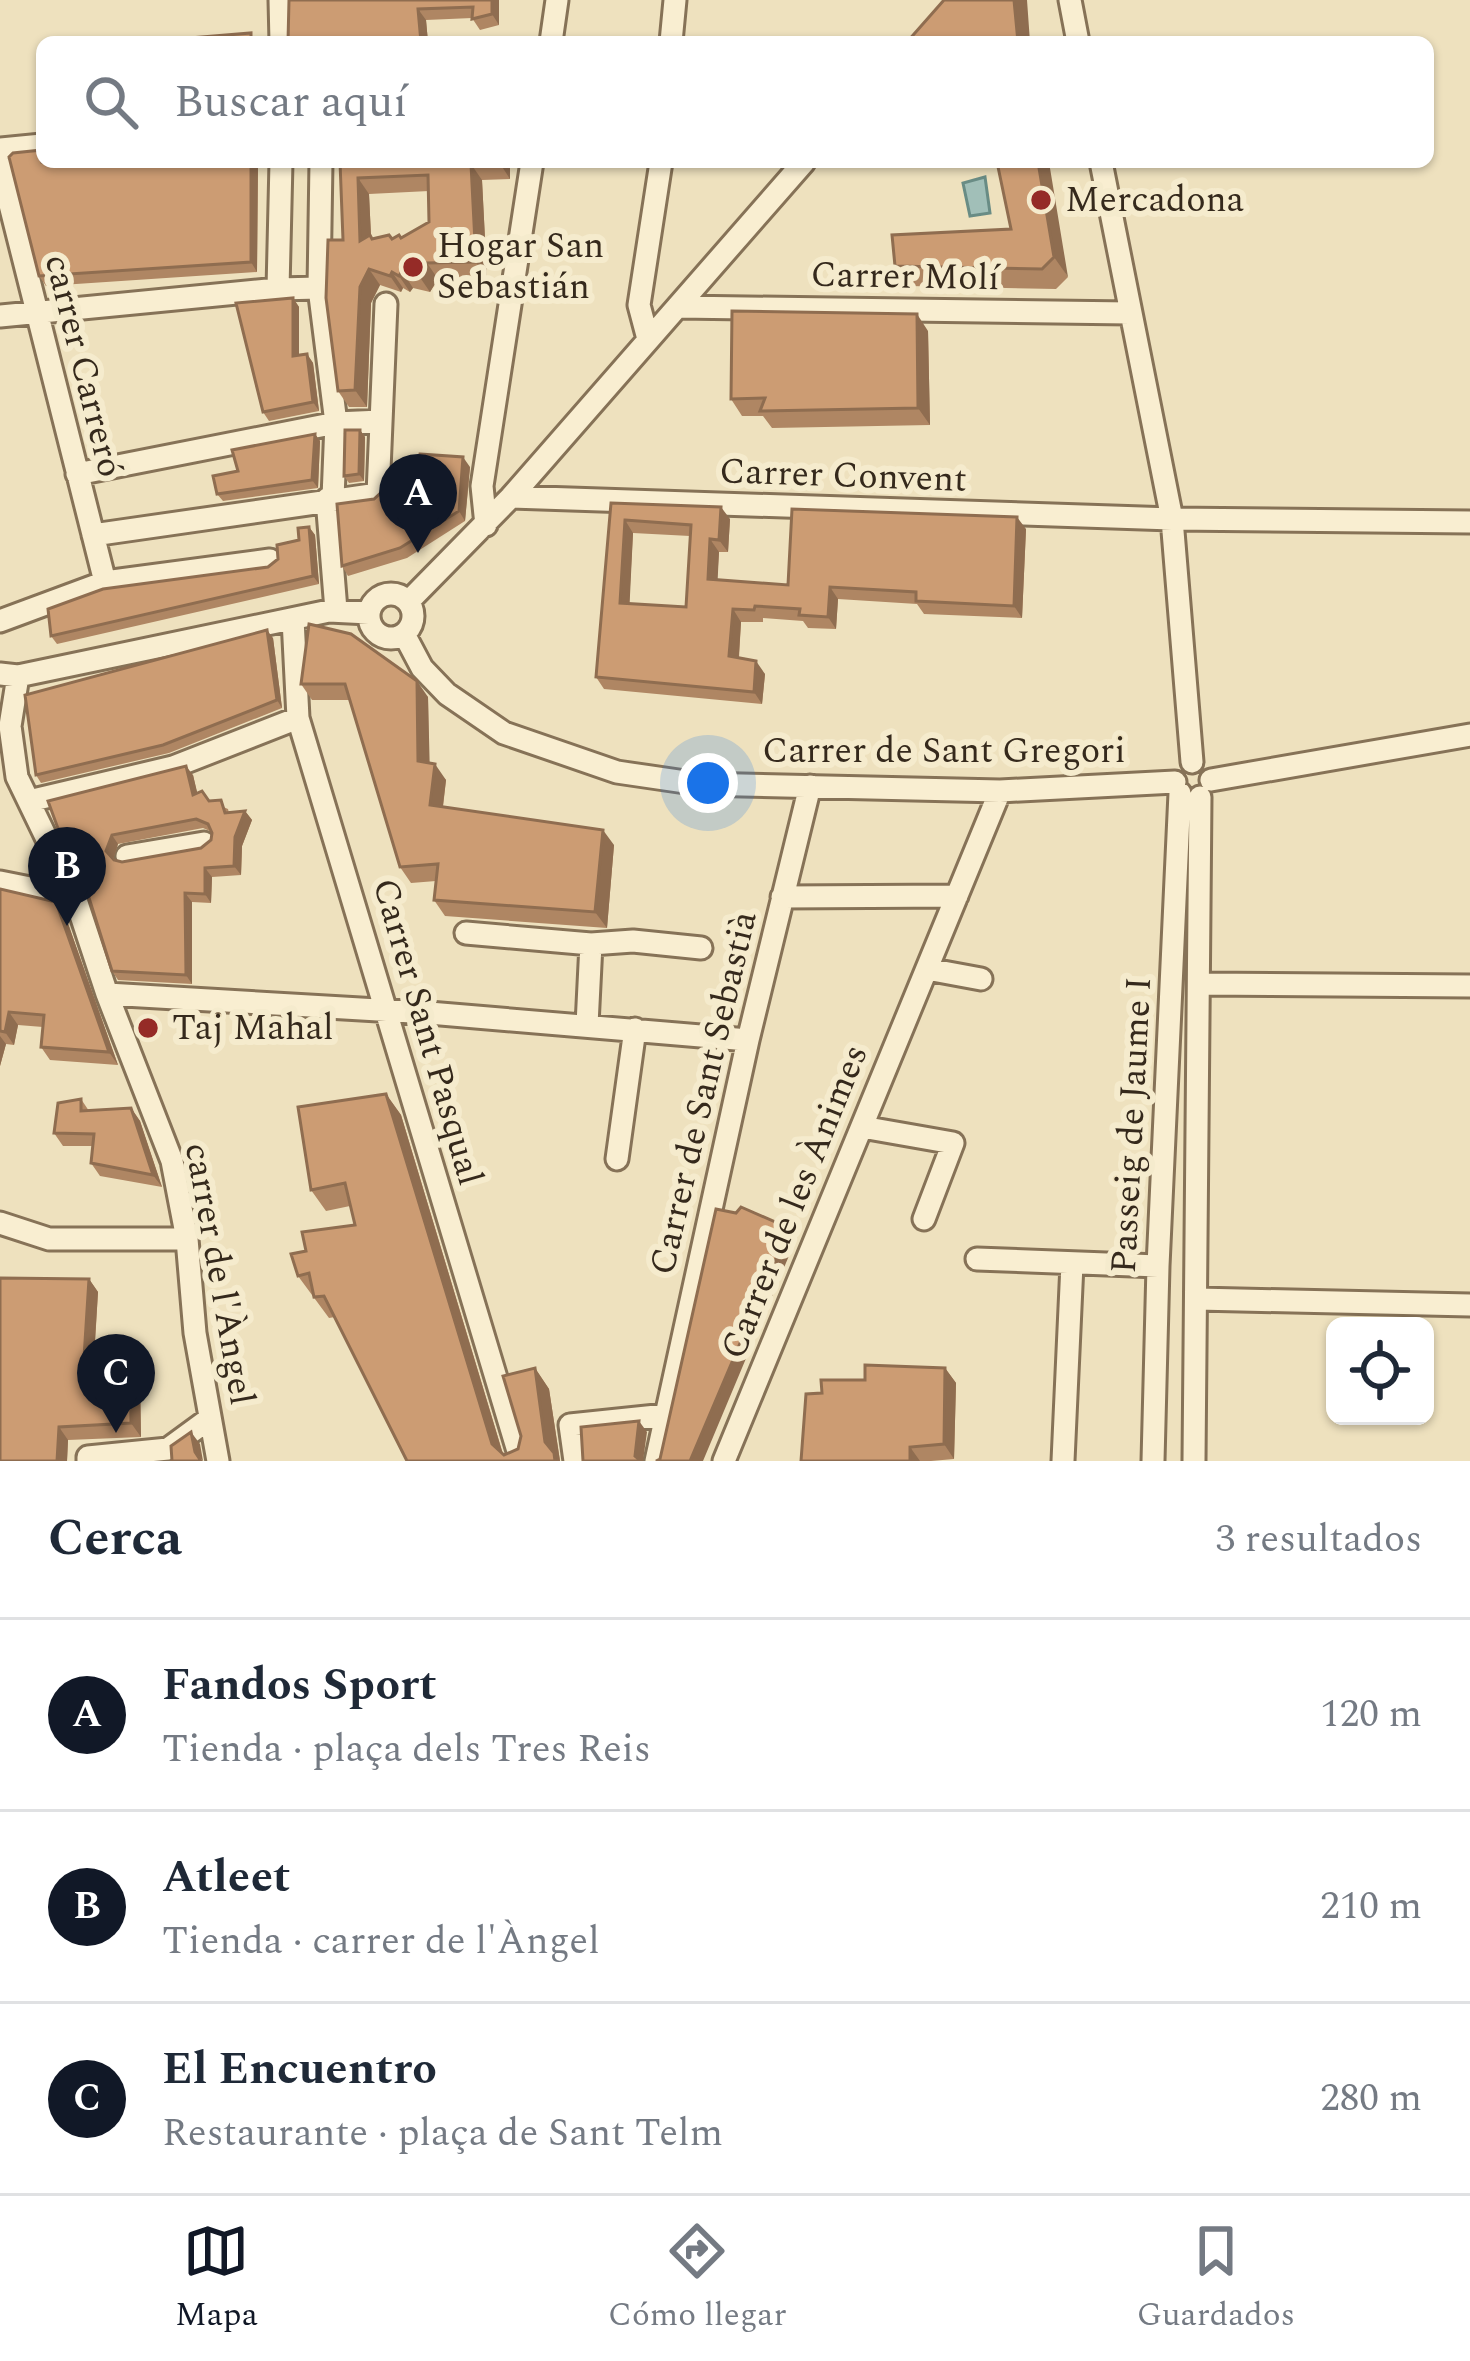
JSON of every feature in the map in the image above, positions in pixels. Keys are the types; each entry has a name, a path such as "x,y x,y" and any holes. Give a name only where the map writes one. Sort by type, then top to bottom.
{"street":[{"path":"280,0 281,36"},
{"path":"552,36 557,0"},
{"path":"671,36 674,0"},
{"path":"1067,5 1076,36"},
{"path":"0,149 36,146"},
{"name":"carrer Carreró","path":"0,165 105,582"},
{"path":"278,289 280,168"},
{"path":"321,168 319,288 336,423 330,499 336,610"},
{"path":"486,525 482,486 531,168"},
{"path":"648,339 639,304 660,168"},
{"path":"408,602 486,525 799,168"},
{"path":"1102,168 1172,519 1192,761 1204,765 1191,788"},
{"path":"0,316 319,288"},
{"path":"92,535 378,494 386,304"},
{"name":"Carrer Molí","path":"679,307 1130,313"},
{"path":"76,474 336,423 381,421"},
{"name":"Carrer Convent","path":"511,497 1172,519 1470,522"},
{"path":"2,615 105,582 270,560"},
{"path":"386,595 408,602 413,619 404,634 384,638 371,626 373,603 386,595"},
{"path":"9,675 336,610 369,613"},
{"name":"Carrer Sant Pasqual","path":"293,619 298,718 520,1461"},
{"name":"Carrer de Sant Gregori","path":"404,634 422,668 448,694 504,733 617,772 699,784 1000,791 1191,788 1470,735"},
{"name":"carrer de l'Àngel","path":"9,675 17,777 71,865 75,897 107,994 172,1161 218,1461"},
{"path":"29,801 173,767 298,718"},
{"name":"Carrer de Sant Sebastià","path":"656,1461 748,1040 810,786"},
{"name":"Passeig de Jaume I","path":"1191,788 1200,984 1195,1461"},
{"name":"Passeig de Jaume I","path":"1154,1461 1158,1266 1191,788"},
{"name":"Carrer de les Ànimes","path":"724,1461 1000,791"},
{"path":"128,856 204,843"},
{"path":"0,882 75,897"},
{"path":"782,897 957,896"},
{"path":"466,933 700,948"},
{"path":"587,1025 591,944"},
{"path":"927,969 980,979"},
{"path":"1200,984 1470,986"},
{"path":"107,994 748,1040"},
{"path":"617,1159 635,1029"},
{"name":"Carrer de les Ànimes","path":"862,1127 953,1143 924,1219"},
{"path":"0,1223 49,1239 187,1238"},
{"path":"977,1259 1158,1266"},
{"path":"1063,1461 1072,1264"},
{"path":"1197,1299 1470,1305"},
{"path":"575,1461 570,1426 666,1415"},
{"path":"88,1461 88,1457 168,1455 209,1419"}],"water":[{"path":"985,177 990,213 970,216 963,183"}],"building":[{"path":"289,0 492,0 492,14 472,19 473,7 418,9 420,36 288,36"},
{"path":"944,0 1014,0 1017,36 912,36"},
{"path":"36,151 36,168 251,168 251,262 39,276 9,157"},
{"path":"340,168 471,168 476,262 427,263 419,276 402,271 390,276 369,269 360,287 355,390 338,391 326,298 328,240 343,240","holes":["428,175 429,222 401,238 372,239 370,235 360,241 358,178"]},
{"path":"998,168 1039,168 1054,257 1042,269 895,266 892,235 1011,229"},
{"path":"293,298 293,356 307,354 313,402 263,412 236,303"},
{"path":"732,311 917,314 918,408 760,411 765,398 731,399"},
{"path":"345,430 360,430 359,474 344,476"},
{"path":"315,434 312,480 217,494 213,476 238,471 232,450"},
{"path":"420,454 463,457 459,511 400,548 342,566 337,504 374,499 386,488 414,489"},
{"path":"611,503 721,507 719,540 710,539 708,579 788,585 792,509 1017,517 1014,606 916,601 916,592 830,587 828,617 799,615 800,609 733,609 729,656 756,661 754,692 596,677","holes":["625,520 691,525 686,607 620,603"]},
{"path":"309,527 313,576 51,636 48,609 103,589 268,567 278,559 277,545 299,540 298,528"},
{"path":"309,624 351,634 417,681 418,761 435,764 430,805 603,830 595,912 434,900 438,864 400,867 345,684 301,684"},
{"path":"267,630 277,700 163,745 36,775 25,695"},
{"path":"186,766 193,795 202,791 209,801 221,800 225,813 245,811 235,837 234,866 205,868 205,894 185,893 186,975 112,971 74,850 64,845 48,801","holes":["196,819 208,824 211,840 201,848 122,862 106,851 112,835"]},
{"path":"0,889 56,902 109,1052 41,1047 44,1015 9,1012 5,1032 0,1031"},
{"path":"386,1094 492,1444 504,1455 518,1449 521,1436 503,1376 535,1368 545,1442 555,1461 407,1461 324,1296 314,1297 309,1273 298,1276 291,1254 306,1251 302,1232 355,1225 345,1183 311,1190 298,1107"},
{"path":"81,1099 81,1111 131,1108 153,1175 91,1163 94,1134 54,1133 58,1103"},
{"path":"741,1207 789,1228 690,1461 656,1461 716,1209 736,1213"},
{"path":"0,1278 89,1279 84,1358 130,1366 131,1423 59,1427 57,1461 0,1461"},
{"path":"865,1365 945,1368 944,1444 910,1447 910,1461 801,1461 806,1394 822,1393 821,1380 865,1380"},
{"path":"639,1421 635,1456 641,1461 583,1461 581,1427"},
{"path":"191,1432 201,1461 172,1461 171,1446"}],"place":[{"name":"Mercadona","path":"1041,200"},
{"name":"Hogar San Sebastián","path":"413,267"},
{"name":"Fandos Sport","path":"418,553"},
{"name":"Atleet","path":"67,926"},
{"name":"Taj Mahal","path":"148,1028"},
{"name":"El Encuentro","path":"116,1433"}]}
